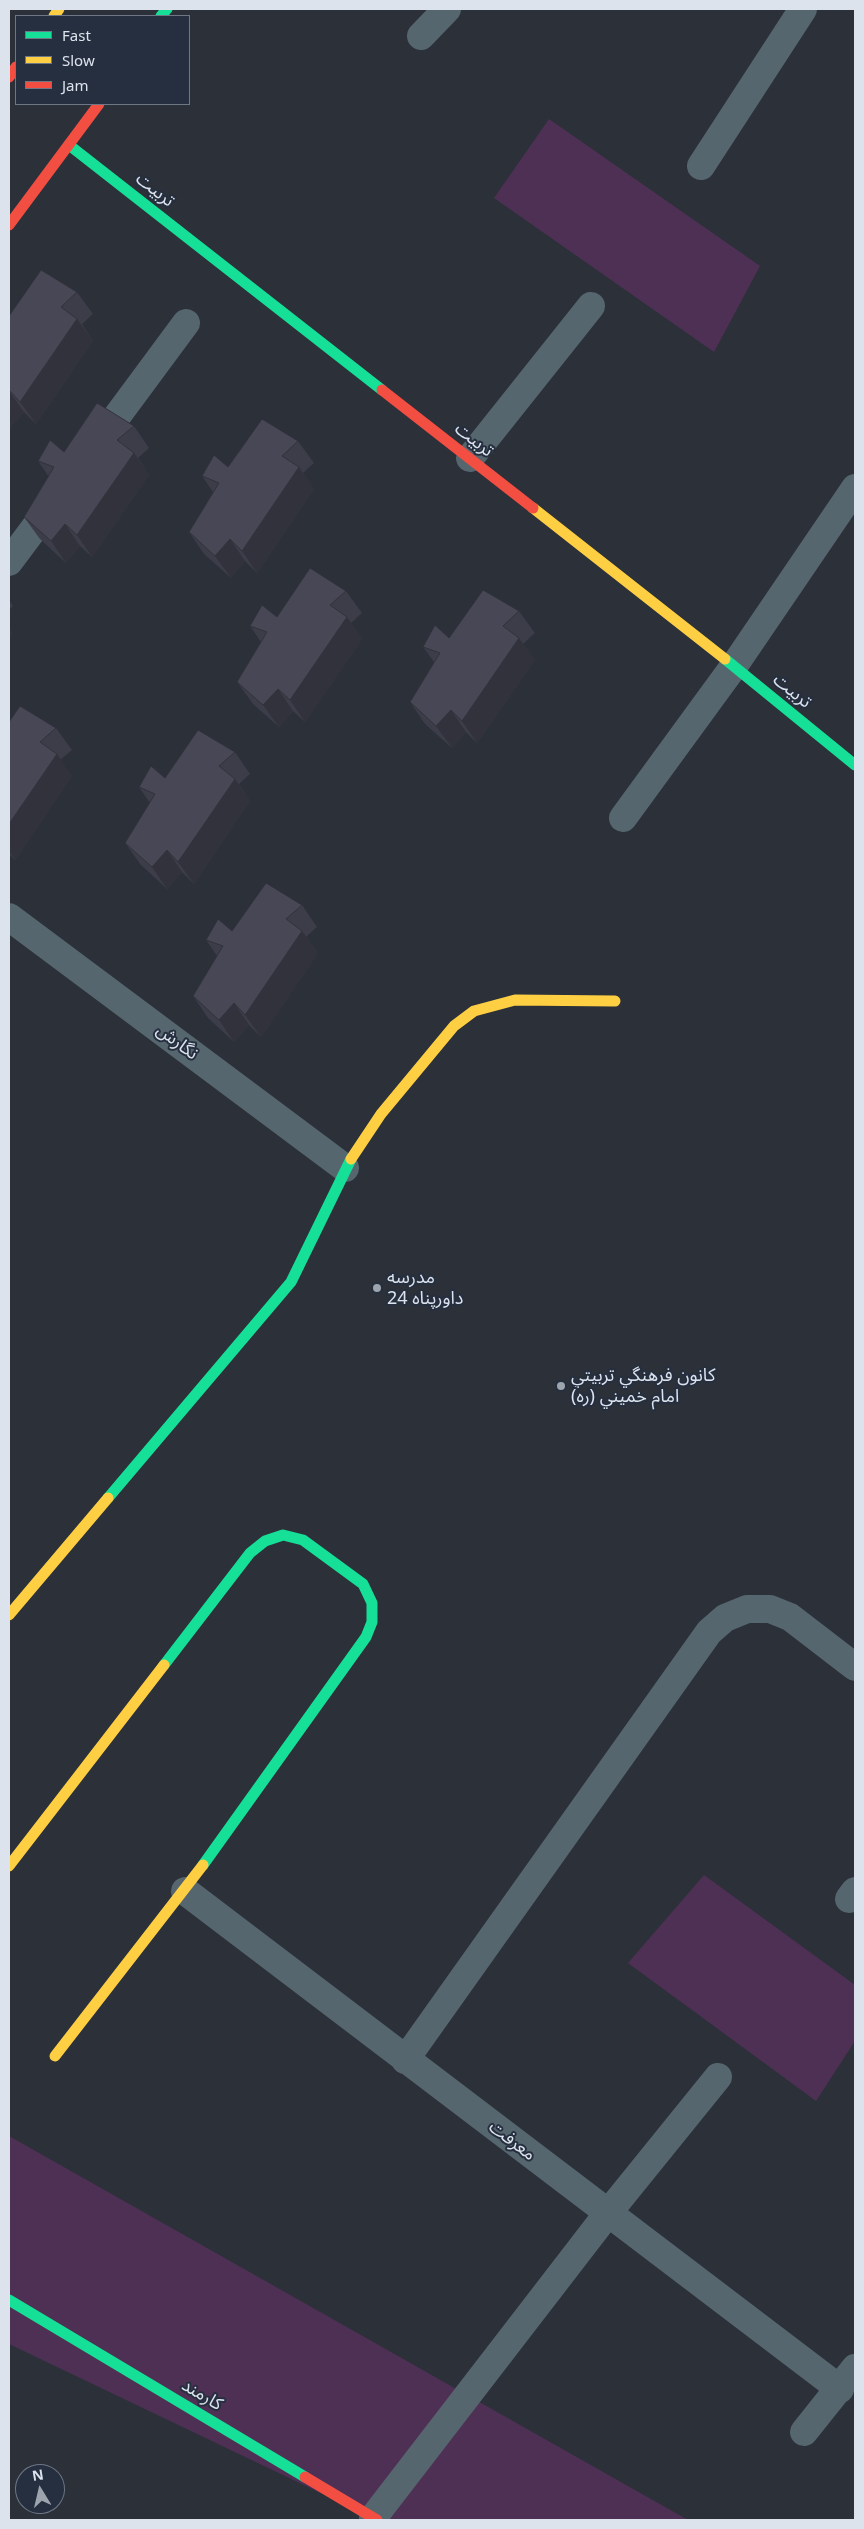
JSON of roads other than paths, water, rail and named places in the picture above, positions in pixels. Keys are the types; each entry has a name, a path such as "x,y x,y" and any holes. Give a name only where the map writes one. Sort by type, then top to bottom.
{"street":[{"path":"421,36 447,9"},
{"path":"700,166 803,9"},
{"path":"9,225 98,105"},
{"name":"تربیت","path":"70,145 734,666 855,765"},
{"path":"470,458 591,306"},
{"path":"11,556 186,323"},
{"path":"624,818 734,666 855,488"},
{"name":"نگارش","path":"9,917 345,1168"},
{"path":"9,1615 291,1282 345,1168 381,1114 454,1026 474,1011 515,1000 615,1001"},
{"path":"9,1866 250,1553 264,1541 282,1535 303,1540 363,1584 372,1602 372,1622 366,1637 185,1891 55,2056"},
{"path":"405,2060 708,1632 725,1618 747,1608 770,1609 790,1617 855,1666"},
{"name":"معرفت","path":"185,1891 608,2214 848,2379"},
{"path":"375,2519 608,2214 718,2077"},
{"name":"کارمند","path":"9,2300 375,2519"},
{"path":"804,2432 848,2379"}],"place":[{"name":"مدرسه داورپناه 24","path":"377,1288"},
{"name":"كانون فرهنگي تربيتي امام خميني (ره)","path":"561,1386"}]}
